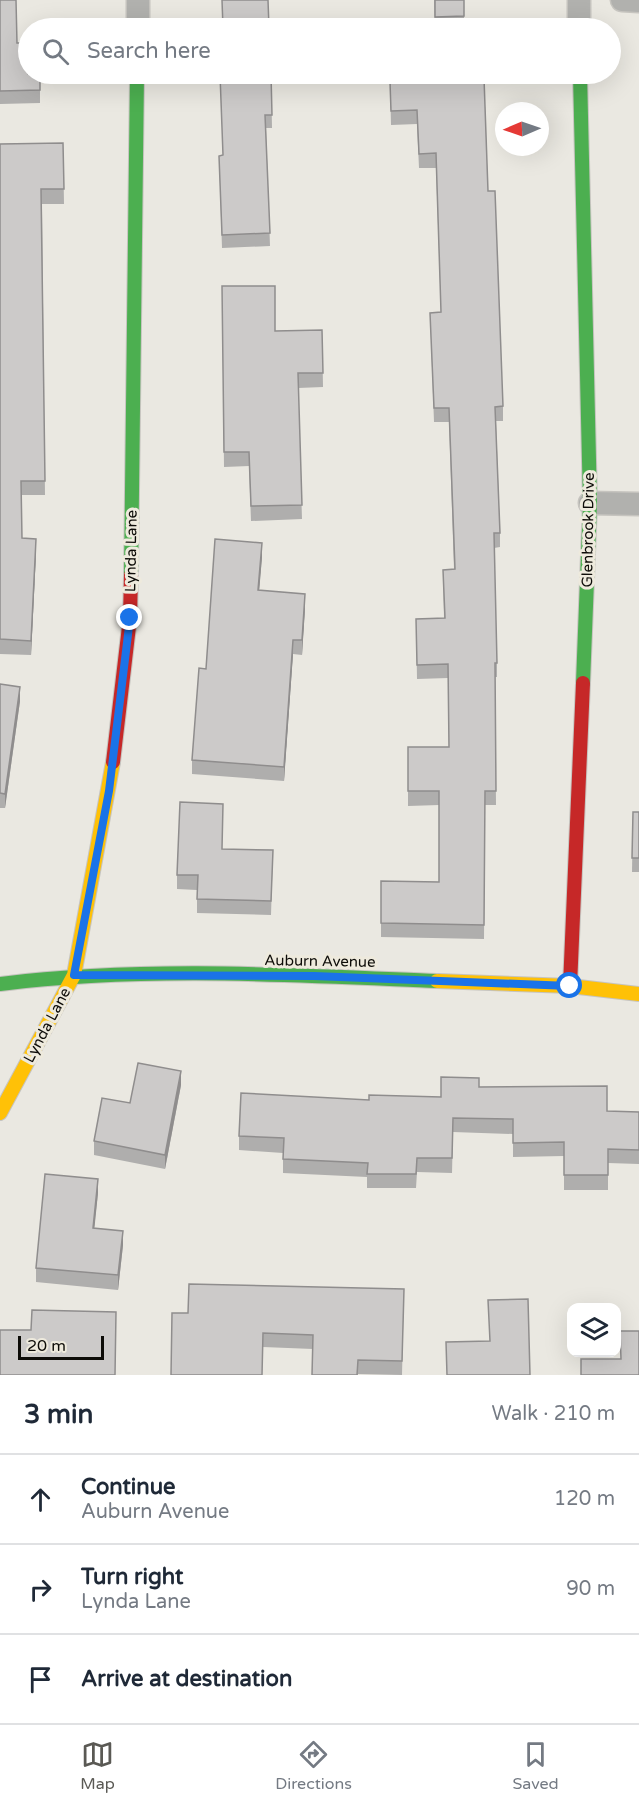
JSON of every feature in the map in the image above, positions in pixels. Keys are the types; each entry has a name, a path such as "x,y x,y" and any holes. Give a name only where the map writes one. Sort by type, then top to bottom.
{"street":[{"path":"138,0 138,18"},
{"path":"579,0 579,18"},
{"path":"622,0 639,1"},
{"name":"Lynda Lane","path":"0,1113 74,975 109,791 130,618 137,84"},
{"name":"Glenbrook Drive","path":"570,986 590,503 580,84"},
{"path":"590,503 639,504"},
{"name":"Auburn Avenue","path":"0,984 74,975 314,976 570,986 639,994"}],"building":[{"path":"0,0 16,0 18,84 40,84 40,90 0,91"},
{"path":"222,0 268,0 269,18 223,18"},
{"path":"435,0 464,0 464,16 435,17"},
{"path":"220,84 271,84 272,115 265,115 270,233 222,235 219,156 223,155"},
{"path":"390,84 484,84 488,191 495,191 503,406 495,407 500,533 494,533 497,663 495,663 496,791 485,791 484,925 381,923 381,881 439,882 439,791 408,791 408,747 449,747 448,664 417,665 416,619 445,618 443,570 455,569 449,408 434,408 430,313 441,312 436,153 419,154 417,110 391,111"},
{"path":"63,143 64,189 41,189 45,481 21,481 22,538 36,539 31,641 0,639 0,144"},
{"path":"222,286 275,286 275,331 322,330 323,373 298,373 302,505 251,506 249,452 224,452"},
{"path":"215,539 262,543 258,590 305,594 302,640 293,640 284,767 192,760 199,668 206,669"},
{"path":"0,684 20,687 5,794 0,793"},
{"path":"180,802 223,804 222,849 273,850 271,901 197,899 198,875 177,875"},
{"path":"633,812 639,812 639,858 632,858"},
{"path":"138,1063 181,1071 165,1155 94,1141 102,1098 130,1103"},
{"path":"441,1077 479,1078 479,1087 607,1086 607,1111 639,1112 639,1150 608,1149 608,1175 564,1175 564,1142 513,1143 513,1119 453,1118 452,1158 417,1158 416,1174 367,1174 368,1163 283,1159 284,1138 239,1136 241,1093 369,1100 369,1095 441,1097"},
{"path":"45,1174 98,1179 93,1228 123,1231 118,1275 36,1268"},
{"path":"189,1284 404,1289 402,1361 358,1360 357,1375 312,1375 313,1335 263,1333 262,1375 171,1375 172,1313 188,1313"},
{"path":"528,1299 530,1375 447,1375 446,1342 490,1341 488,1300"},
{"path":"32,1310 116,1312 115,1375 0,1375 0,1330 31,1330"},
{"path":"621,1331 639,1331 639,1375 581,1375 581,1359 621,1359"}],"traffic: fast":[{"path":"131,575 137,84"},
{"path":"580,84 590,503 583,683"},
{"path":"0,984 54,978 163,974 273,975 437,981"}],"traffic: slow":[{"path":"0,1113 74,975 113,762"},
{"path":"437,981 570,986 639,994"}],"traffic: jam":[{"path":"113,762 130,618 131,575"},
{"path":"570,986 583,683"}],"route":[{"path":"130,618 109,791 74,975 314,976 570,986"}]}
